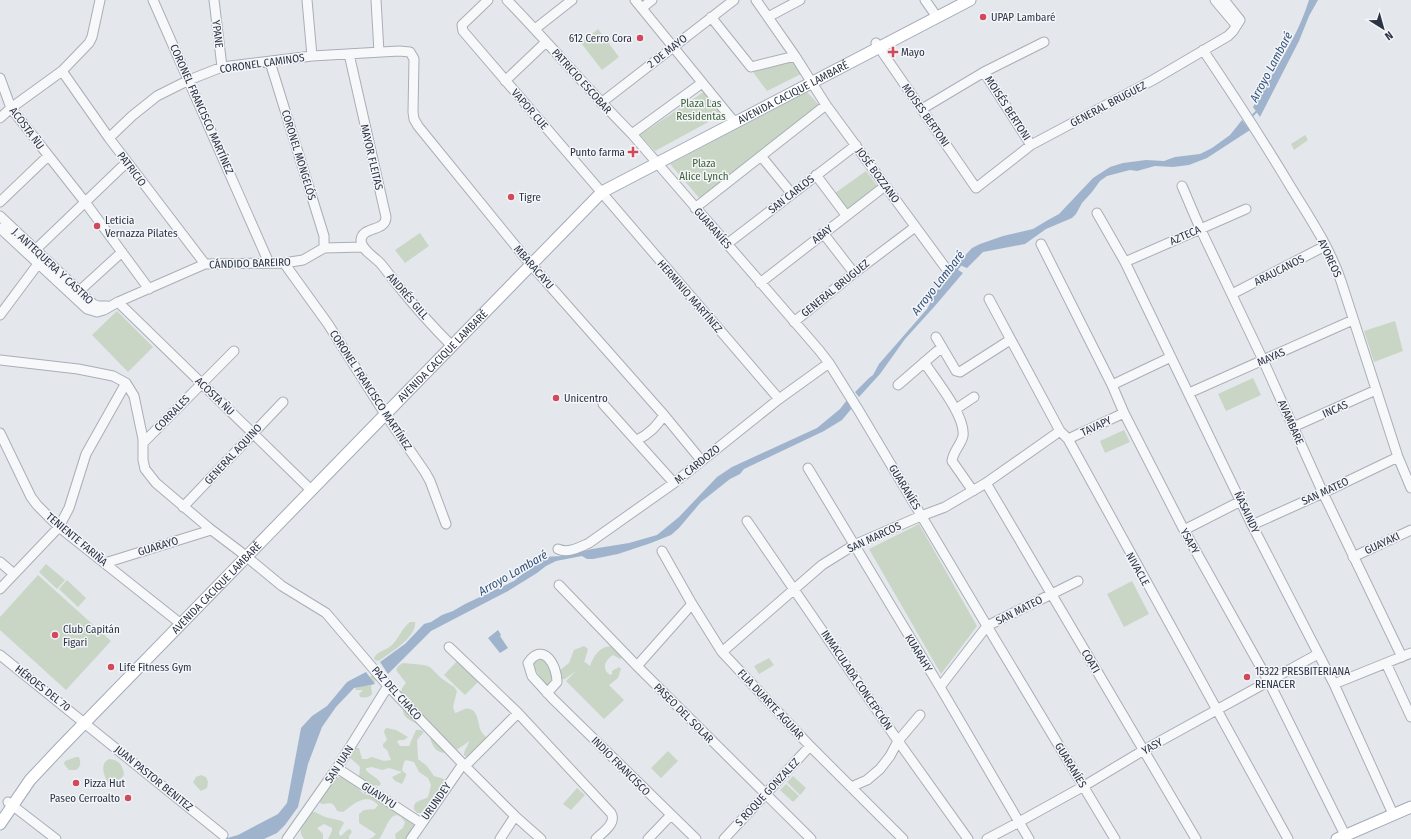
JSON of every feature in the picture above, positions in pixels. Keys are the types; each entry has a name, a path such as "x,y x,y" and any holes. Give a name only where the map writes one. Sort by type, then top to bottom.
{"main road":[{"name":"AVENIDA CACIQUE LAMBARÉ","path":"936,15 957,0"},
{"name":"AVENIDA CACIQUE LAMBARÉ","path":"0,813 83,720 600,191 654,161 877,45 936,15 970,0"},
{"name":"AVENIDA CACIQUE LAMBARÉ","path":"0,824 10,803"},
{"path":"1341,837 1411,807"}],"street":[{"path":"0,118 11,108 62,71 92,40 100,0"},
{"name":"CORONEL FRANCISCO MARTÍNEZ","path":"153,0 268,263"},
{"name":"YPANE","path":"214,0 222,67"},
{"path":"307,0 312,56"},
{"path":"376,0 379,52"},
{"name":"VAPOR CUE","path":"488,0 462,25 463,31 600,191"},
{"name":"PATRICIO ESCOBAR","path":"507,0 601,103 632,134 654,161"},
{"path":"535,29 572,0"},
{"path":"635,0 733,120"},
{"path":"642,8 652,0"},
{"name":"2 DE MAYO","path":"601,103 734,0"},
{"name":"JOSÉ BOZZANO","path":"756,0 795,56 826,105 945,267"},
{"path":"768,17 800,0"},
{"path":"926,0 936,15"},
{"path":"1215,0 1239,23"},
{"path":"1224,0 1239,23"},
{"path":"712,17 751,67 795,56"},
{"name":"GENERAL BRUGUEZ","path":"976,188 1031,145 1146,84 1228,36 1239,23"},
{"path":"505,81 546,42"},
{"path":"922,108 984,72 1044,42"},
{"name":"MOISES BERTONI","path":"877,45 976,188"},
{"name":"AYOREOS","path":"1203,50 1256,129 1303,207 1337,270 1398,457 1411,488"},
{"name":"CORONEL CAMINOS","path":"109,138 149,101 189,80 222,67 312,56 407,51 412,54"},
{"name":"MAYOR FLEITAS","path":"349,54 386,217 384,224 363,235 361,240 363,247"},
{"name":"MBARACAYU","path":"412,54 414,59 414,119 529,262 701,460"},
{"name":"CORONEL MONGELÓS","path":"270,62 324,236 324,248"},
{"name":"PATRICIO","path":"62,71 109,138 205,264"},
{"name":"MOISÉS BERTONI","path":"984,72 1031,145"},
{"name":"ACOSTA ÑU","path":"0,78 11,108 85,202 149,289"},
{"path":"632,134 702,83"},
{"path":"695,208 826,105"},
{"name":"SAN CARLOS","path":"727,244 856,145"},
{"path":"0,202 48,156"},
{"path":"761,156 792,194"},
{"name":"GUARANÍES","path":"654,161 829,363 1115,839"},
{"path":"32,252 127,162"},
{"path":"816,175 846,215"},
{"name":"ABAY","path":"760,283 885,186"},
{"name":"AVAMBARE","path":"1182,186 1323,493 1402,657"},
{"name":"HERMINIO MARTÍNEZ","path":"600,191 779,399"},
{"name":"AZTECA","path":"1125,262 1246,209"},
{"name":"ÑASAINDY","path":"1097,213 1125,262 1252,525 1334,684 1393,814"},
{"name":"J. ANTEQUERA Y CASTRO","path":"0,216 32,252 76,294 87,309 92,311 104,310 114,304"},
{"name":"GENERAL BRUGUEZ","path":"794,322 915,226"},
{"name":"J. ANTEQUERA Y CASTRO","path":"0,228 32,252 38,264 76,294"},
{"path":"823,233 854,273"},
{"name":"YSAPY","path":"1041,244 1112,384 1124,413 1184,530 1269,682 1341,837"},
{"name":"ARAUCANOS","path":"1232,294 1325,246"},
{"name":"CÁNDIDO BAREIRO","path":"114,304 205,264 284,263 303,260 324,248 363,247"},
{"name":"ANDRÉS GILL","path":"363,247 380,263 400,288 450,344"},
{"path":"76,294 122,252"},
{"name":"CORONEL FRANCISCO MARTÍNEZ","path":"284,263 328,324 383,412 430,481 446,524"},
{"path":"0,315 38,264"},
{"name":"NIVACLE","path":"989,298 1010,340 1060,431 1068,439 1288,839"},
{"name":"ACOSTA ÑU","path":"114,304 201,383 309,488"},
{"name":"MAYAS","path":"1189,393 1353,320"},
{"path":"936,337 956,370 960,372 1010,340"},
{"path":"898,385 942,347"},
{"name":"CORRALES","path":"143,443 234,351"},
{"path":"1112,384 1171,357"},
{"path":"0,360 113,376 126,384 86,454 69,508 59,527 0,589"},
{"path":"924,362 956,409 963,427 963,437 952,461 973,491"},
{"name":"M. CARDOZO","path":"558,549 567,551 589,543 674,483 779,399 829,363"},
{"name":"PAZ DEL CHACO","path":"126,384 134,396 143,443 143,460 145,469 156,483 211,530 282,586 326,613 366,658 387,685 464,765 515,816 541,839"},
{"name":"INCAS","path":"1293,427 1376,390"},
{"path":"956,409 974,397"},
{"name":"GENERAL AQUINO","path":"183,507 283,402"},
{"path":"603,404 637,440 674,483"},
{"name":"TAVAPY","path":"1068,439 1124,413"},
{"path":"637,440 646,436 664,416"},
{"name":"SAN MARCOS","path":"722,652 822,565 854,545 945,506 973,491 1060,431"},
{"name":"TENIENTE FARIÑA","path":"0,433 2,448 37,505 59,527 178,622"},
{"name":"SAN MATEO","path":"1252,525 1398,457"},
{"name":"KUARAHY","path":"808,468 940,687 1029,839"},
{"name":"COATI","path":"986,483 1196,839"},
{"path":"1184,530 1241,501"},
{"name":"INMACULADA CONCEPCIÓN","path":"747,521 968,839"},
{"name":"GUARAYO","path":"105,563 211,530"},
{"name":"GUAYAKI","path":"1353,557 1411,530"},
{"name":"FLIA DUARTE AGUIAR","path":"662,551 692,604 722,652 810,746 903,839"},
{"path":"0,562 14,574"},
{"name":"SAN MATEO","path":"940,687 987,626 1078,581"},
{"name":"PASEO DEL SOLAR","path":"559,585 637,666 811,839"},
{"path":"637,666 692,604"},
{"path":"449,647 518,713 611,813 613,817 612,822 596,839"},
{"path":"1334,684 1411,653"},
{"name":"YASY","path":"987,839 1318,654"},
{"name":"HÉROES DEL 70","path":"1,659 83,720"},
{"path":"1386,663 1411,717"},
{"name":"SAN JUAN","path":"287,839 337,768 387,685"},
{"name":"INDIO FRANCISCO","path":"547,693 696,839"},
{"name":"URUNDEY","path":"411,839 464,765 518,713"},
{"path":"851,787 867,780 880,769 890,756 898,740 920,715"},
{"name":"JUAN PASTOR BENITEZ","path":"83,720 223,834"},
{"name":"S ROQUE GONZALEZ","path":"724,839 810,746"},
{"name":"GUAVIYU","path":"337,768 421,823"},
{"path":"10,803 56,839"},
{"path":"648,839 670,815"},
{"path":"500,839 515,816"}],"green space":[{"path":"598,29 619,57 602,70 581,43"},
{"path":"793,61 801,74 767,91 753,72"},
{"name":"Plaza Las Residentas","path":"705,91 723,114 655,151 640,135"},
{"name":"Plaza Alice Lynch","path":"807,92 820,106 701,200 670,164"},
{"path":"1305,135 1308,140 1294,150 1291,144"},
{"path":"866,171 878,187 847,210 835,193"},
{"path":"420,233 429,246 405,263 395,250"},
{"path":"117,311 153,347 128,372 92,335"},
{"path":"1395,321 1403,351 1374,362 1364,331"},
{"path":"1253,378 1261,395 1226,411 1218,394"},
{"path":"1124,430 1130,442 1105,453 1100,441"},
{"path":"919,524 977,626 941,674 869,549"},
{"path":"46,564 65,580 57,589 39,572"},
{"name":"Club Capitán Figari","path":"38,575 111,641 66,690 0,630 0,617"},
{"path":"67,580 86,598 78,607 59,589"},
{"path":"1132,581 1149,614 1124,627 1107,594"},
{"path":"410,622 415,622 412,633 407,639 379,661 375,660 375,656 392,645"},
{"path":"584,646 588,649 584,663 585,662 590,666 596,654 606,647 615,646 622,657 620,659 613,655 608,659 605,665 607,673 610,675 612,674 612,671 619,667 621,669 618,678 609,685 624,700 604,719 566,681 576,671 565,679 559,680 550,686 545,684 532,665 534,658 542,655 555,674 569,663 574,650"},
{"path":"769,658 774,665 759,674 754,666"},
{"path":"458,660 479,681 465,695 444,675"},
{"path":"403,663 430,667 441,678 454,687 457,691 453,707 455,713 466,709 473,710 481,731 489,742 483,755 477,759 470,760 464,755 469,741 452,752 442,753 438,751 434,747 426,730 405,716 403,712 404,700 401,691 406,683 396,670 398,666"},
{"path":"372,675 375,675 376,677 375,682 371,686 372,694 363,698 360,697 359,694 363,690 355,690 356,688"},
{"path":"387,728 396,730 408,737 397,742 400,746 409,746 416,730 421,730 424,732 417,740 418,759 427,766 434,776 444,779 446,782 436,793 431,803 423,813 417,813 414,806 416,802 428,797 431,785 428,778 419,772 414,762 406,760 404,762 402,770 406,776 402,784 395,781 392,777 402,772 389,768 382,770 372,767 366,768 368,772 380,782 381,784 379,786 368,784 359,778 360,767 349,756 352,751 359,748 362,759 372,757 384,761 391,760 387,750 383,747 383,744 387,740 384,732"},
{"path":"668,751 678,761 661,778 651,768"},
{"path":"79,757 80,759 79,767 76,770 69,770 64,764 65,761"},
{"path":"109,759 118,762 123,768 124,775 119,781 108,782 105,776 103,766"},
{"path":"201,775 206,777 208,782 207,788 201,791 193,782 196,777"},
{"path":"341,776 350,780 363,793 384,799 392,809 401,811 409,821 417,824 408,839 396,839 395,834 403,828 405,822 396,815 389,820 379,839 368,839 372,838 376,834 359,823 359,814 364,810 375,809 378,805 374,801 365,799 343,812 337,811 332,804 320,803 320,798 324,790"},
{"path":"793,776 806,788 800,795 787,782"},
{"path":"786,784 799,796 793,802 780,790"},
{"path":"577,788 585,795 571,810 563,804"},
{"path":"309,812 315,812 325,817 342,821 344,823 339,834 341,836 350,829 352,832 349,839 328,839 332,828 324,824 317,828 323,834 323,839 304,839 301,834 300,825"}],"water":[{"path":"1309,0 1318,0 1260,117 1253,107 1291,42"},
{"path":"1242,120 1250,130 1207,158 1189,165 1173,167 1155,166 1137,171 1130,170 1107,176 1100,181 1072,218 1046,229 1025,244 983,252 967,268 957,264 972,248 980,244 1003,236 1033,229 1059,214 1093,178 1110,167 1123,163 1146,160 1164,161 1175,157 1200,154 1212,148 1230,135"},
{"path":"955,268 963,273 905,339 880,374 859,397 855,392 873,375 879,364 927,309 936,292"},
{"path":"847,400 852,408 842,420 824,431 744,469 740,474 730,479 701,502 679,528 671,535 618,554 593,559 587,559 582,556 556,561 508,591 431,631 388,674 380,662 405,644 424,624 431,622 442,615 514,581 543,557 562,556 629,543 657,535 679,517 717,477 732,467 817,428 840,409"},
{"path":"498,630 508,648 500,653 488,638"},
{"path":"366,672 375,684 354,688 336,707 322,727 308,764 298,807 285,825 277,833 264,839 224,839 238,835 278,814 287,803 301,728 312,716 327,706 347,682"}],"waterway":[{"name":"Arroyo Lambaré","path":"1251,117 1258,110"},
{"name":"Arroyo Lambaré","path":"956,271 962,263"}],"place":[{"name":"UPAP Lambaré","path":"983,17"},
{"name":"612 Cerro Cora","path":"640,38"},
{"name":"Mayo","path":"893,52"},
{"name":"Punto farma","path":"633,152"},
{"name":"Tigre","path":"511,197"},
{"name":"Leticia Vernazza Pilates","path":"97,226"},
{"name":"Unicentro","path":"556,398"},
{"name":"Club Capitán Figari","path":"55,635"},
{"name":"Life Fitness Gym","path":"111,667"},
{"name":"15322 PRESBITERIANA RENACER","path":"1247,677"},
{"name":"Pizza Hut","path":"76,783"},
{"name":"Paseo Cerroalto","path":"128,798"}]}
